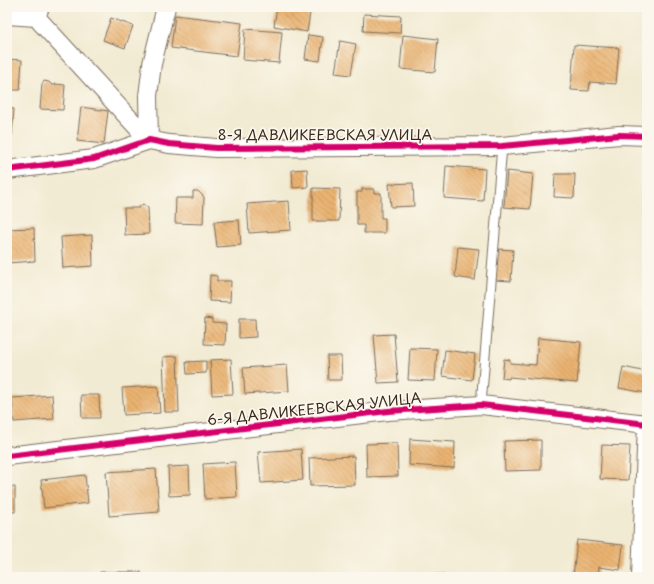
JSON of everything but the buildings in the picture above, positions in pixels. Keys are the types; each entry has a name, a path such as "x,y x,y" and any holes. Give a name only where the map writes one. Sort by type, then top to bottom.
{"street":[{"path":"149,140 148,96 152,64 166,7"},
{"path":"7,15 38,12 149,140"},
{"name":"8-Я ДАВЛИКЕЕВСКАЯ УЛИЦА","path":"149,140 169,144 216,148 502,146 619,134 647,136"},
{"path":"7,170 94,160 149,140"},
{"name":"6-Я ДАВЛИКЕЕВСКАЯ УЛИЦА","path":"7,456 388,411 482,406 647,424"},
{"path":"641,577 647,424"}],"lane":[{"path":"482,406 502,146"}],"cycle path":[{"path":"7,170 94,159 149,140 169,144 216,148 502,146 619,135 647,136"},
{"path":"7,456 388,411 481,405 647,424"}]}
